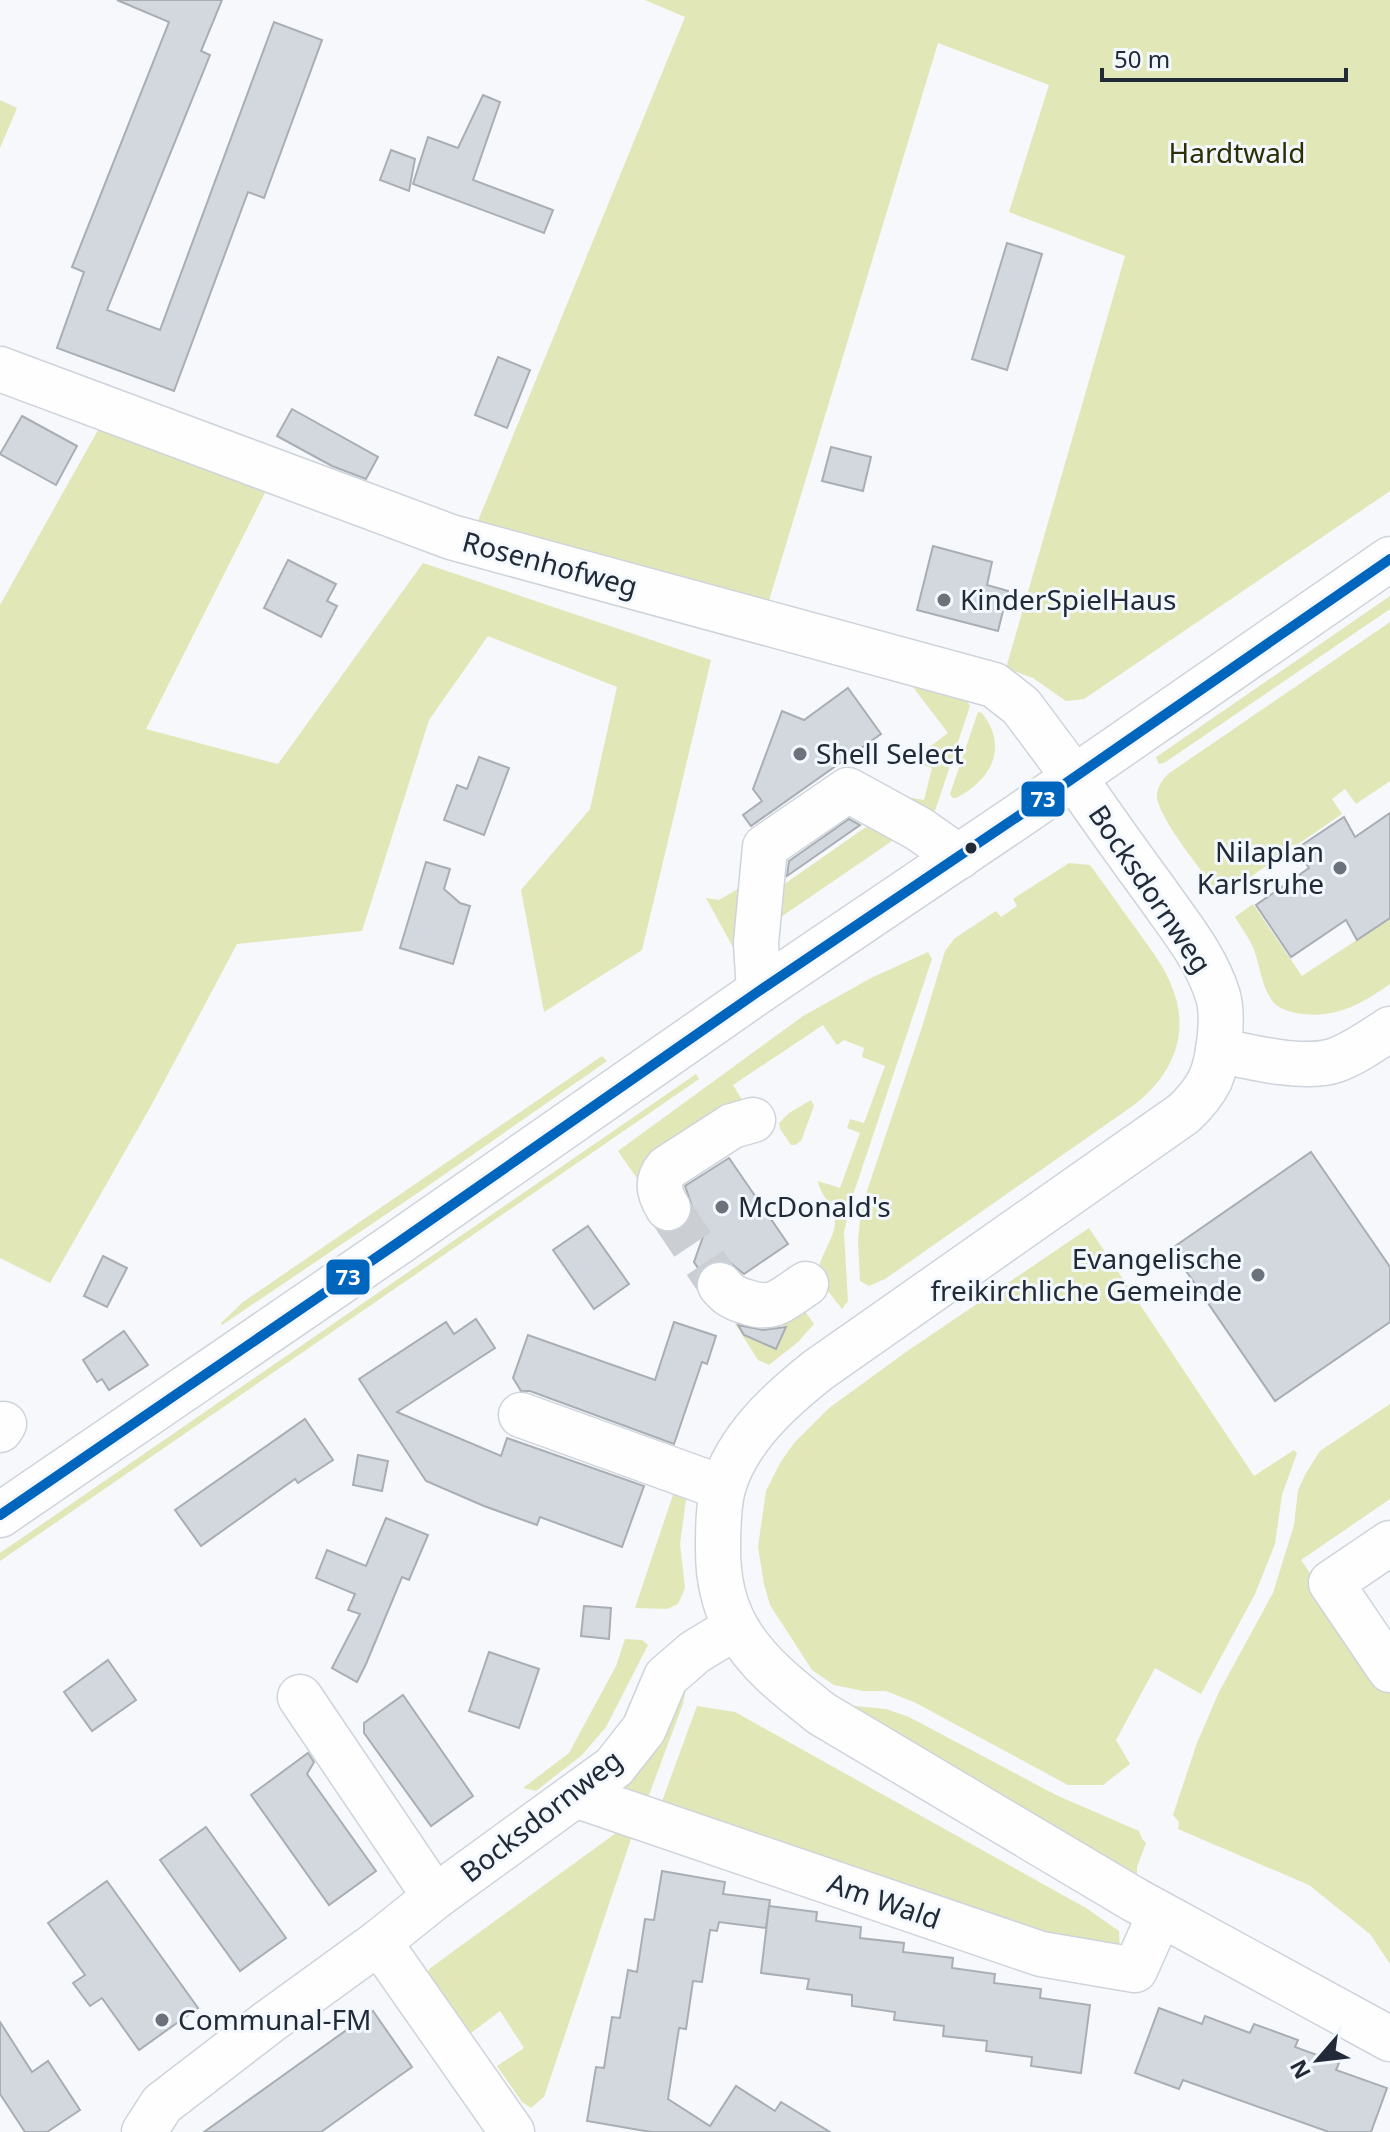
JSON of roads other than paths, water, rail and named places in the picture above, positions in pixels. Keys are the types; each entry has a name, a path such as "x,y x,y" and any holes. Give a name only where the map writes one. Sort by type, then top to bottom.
{"main road":[{"name":"Rosenhofweg","path":"0,369 451,537 994,685 1021,706 1074,777"},
{"path":"0,1515 1390,559"},
{"name":"Bocksdornweg","path":"144,2132 162,2104 435,1897 614,1767 644,1729 666,1677 695,1652 736,1627 721,1588 718,1564 718,1526 723,1488 742,1447 784,1398 818,1370 1196,1102 1210,1079 1218,1050 1219,1000 1193,945 1074,777"},
{"path":"759,991 756,943 765,847 848,790 919,829 959,857"},
{"path":"1218,1050 1295,1064 1333,1061 1390,1029"},
{"path":"668,1208 659,1189 661,1175 667,1168 732,1126 753,1120"},
{"path":"720,1285 733,1298 760,1307 774,1305 806,1284"},
{"path":"521,1415 723,1488"},
{"path":"1390,1543 1331,1583 1390,1670"},
{"path":"736,1627 759,1660 822,1714 1160,1914 1390,2039"},
{"name":"Bocksdornweg","path":"300,1697 435,1897"},
{"name":"Am Wald","path":"578,1796 1041,1954 1135,1970 1160,1914"},
{"path":"379,1942 512,2132"}],"tunnel":[{"path":"668,1208 720,1285"}],"place":[{"name":"KinderSpielHaus","path":"944,600"},
{"name":"Shell Select","path":"800,754"},
{"name":"Nilaplan Karlsruhe","path":"1340,868"},
{"name":"McDonald's","path":"722,1207"},
{"name":"Evangelische freikirchliche Gemeinde","path":"1258,1275"},
{"name":"Communal-FM","path":"162,2020"}],"park label":[{"name":"Hardtwald","path":"1237,153"}]}
